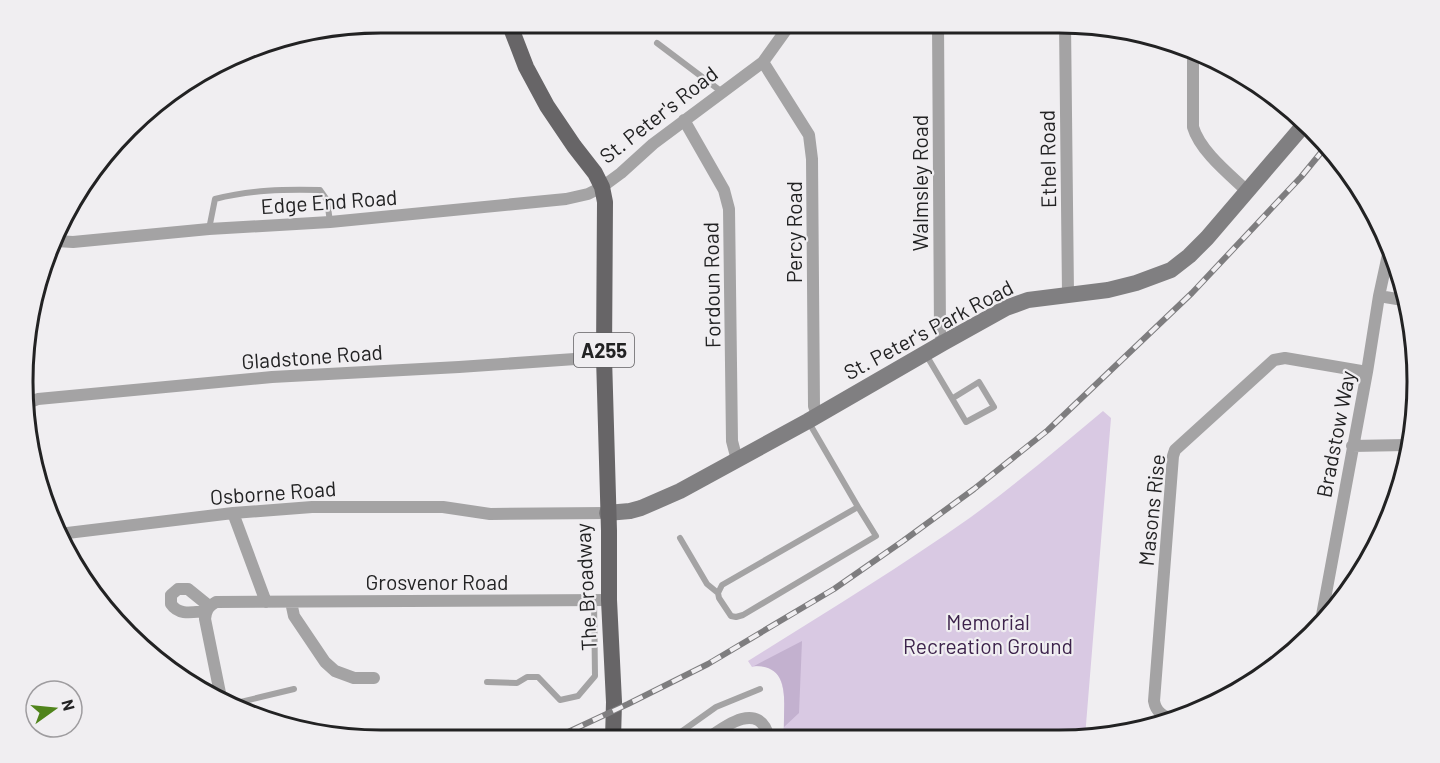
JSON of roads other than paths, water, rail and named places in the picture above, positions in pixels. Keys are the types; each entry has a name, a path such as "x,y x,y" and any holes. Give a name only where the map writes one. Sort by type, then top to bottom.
{"main road":[{"name":"A255","path":"513,33 526,67 547,106 595,173 602,187"},
{"name":"St. Peter's Park Road","path":"607,513 630,512 654,503 737,460 1006,308 1028,300 1108,290 1136,283 1171,270 1207,238 1300,130"},
{"name":"St. Peter's Road","path":"602,187 605,202 604,357 607,513"},
{"name":"The Broadway","path":"607,513 601,600 614,702 613,730"}],"street":[{"name":"St. Peter's Road","path":"602,187 653,144 763,62 784,33"},
{"name":"Walmsley Road","path":"938,33 940,332 943,343"},
{"name":"Ethel Road","path":"1065,33 1068,294"},
{"path":"1193,60 1193,127 1196,138 1248,192"},
{"name":"Percy Road","path":"763,62 809,135 812,159 814,406 812,418"},
{"name":"Fordoun Road","path":"684,120 724,190 729,209 732,441 737,460"},
{"name":"Edge End Road","path":"63,241 330,222 566,199 588,194 602,187"},
{"name":"Bradstow Way","path":"1323,608 1386,262"},
{"path":"1379,296 1397,299"},
{"name":"Gladstone Road","path":"34,401 272,377 604,357"},
{"name":"Masons Rise","path":"1161,715 1154,701 1174,450 1274,360 1285,358 1367,372"},
{"path":"1352,446 1401,445"},
{"name":"Osborne Road","path":"68,533 233,513 312,507 443,507 490,514"},
{"path":"233,513 266,602"},
{"name":"The Broadway","path":"490,514 607,513"},
{"name":"Grosvenor Road","path":"219,690 205,619 207,609 216,602 601,600"},
{"path":"291,602 294,616 325,662 335,671 354,678 374,678"},
{"path":"719,730 740,718 755,719 767,730"}],"lane":[{"path":"657,43 722,92"},
{"path":"209,229 215,199 236,194 284,189 320,190 327,201 330,222"},
{"path":"925,353 966,422 994,407 980,382 953,398"},
{"path":"680,538 707,584 718,593 731,616 736,617 876,536 858,507 812,418"},
{"path":"718,593 722,585 858,507"},
{"path":"486,682 517,683 527,677 538,677 560,700 578,696 595,676 601,600"},
{"path":"244,701 294,689"},
{"path":"684,730 716,708 760,689"}],"railway":[{"path":"572,730 708,664 834,589 974,489 1048,430 1192,293 1301,177 1321,152"}],"park label":[{"name":"Memorial Recreation Ground","path":"988,633"}]}
